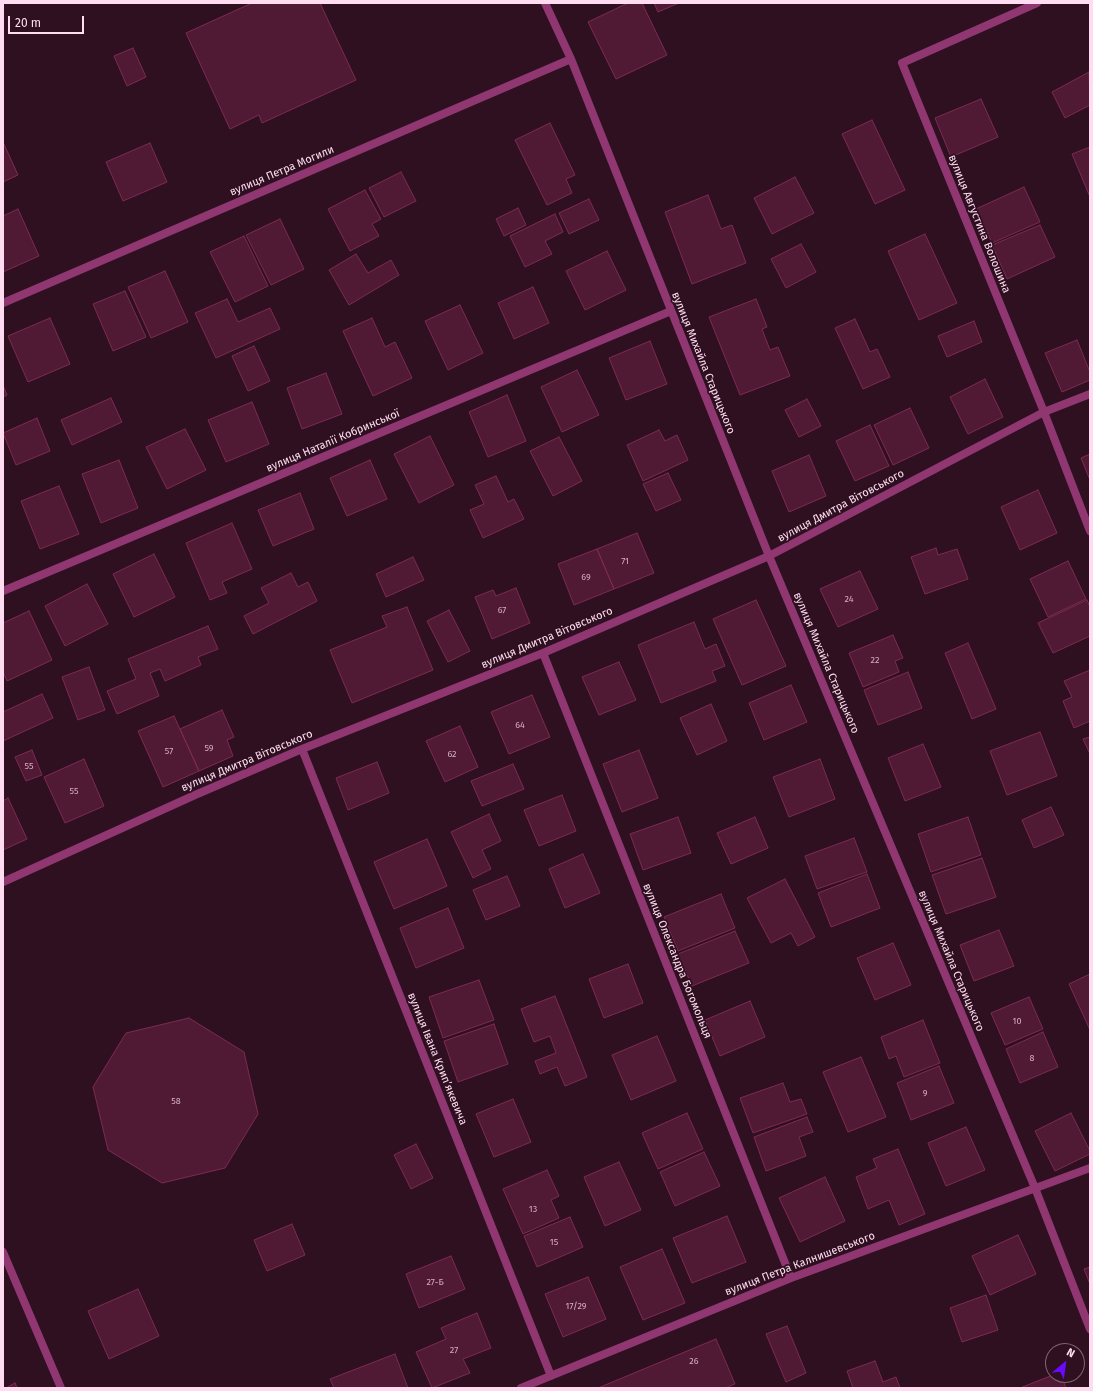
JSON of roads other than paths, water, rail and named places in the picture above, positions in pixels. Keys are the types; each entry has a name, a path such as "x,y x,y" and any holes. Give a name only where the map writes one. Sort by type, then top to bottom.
{"street":[{"name":"вулиця Михайла Старицького","path":"546,3 570,59 769,556 1035,1188 1090,1329"},
{"name":"вулиця Августина Волошина","path":"1037,3 902,62 1044,412 1090,531"},
{"name":"вулиця Петра Могили","path":"3,303 570,59"},
{"name":"вулиця Наталії Кобринської","path":"3,591 671,311"},
{"name":"вулиця Дмитра Вітовського","path":"3,882 195,795 302,749 543,652 769,556 1044,412 1090,394"},
{"name":"вулиця Олександра Богомольця","path":"543,652 791,1278"},
{"name":"вулиця Івана Крипʼякевича","path":"302,749 551,1376"},
{"name":"вулиця Петра Калнишевського","path":"521,1388 791,1278 1090,1168"},
{"path":"4,1255 61,1388"}]}
